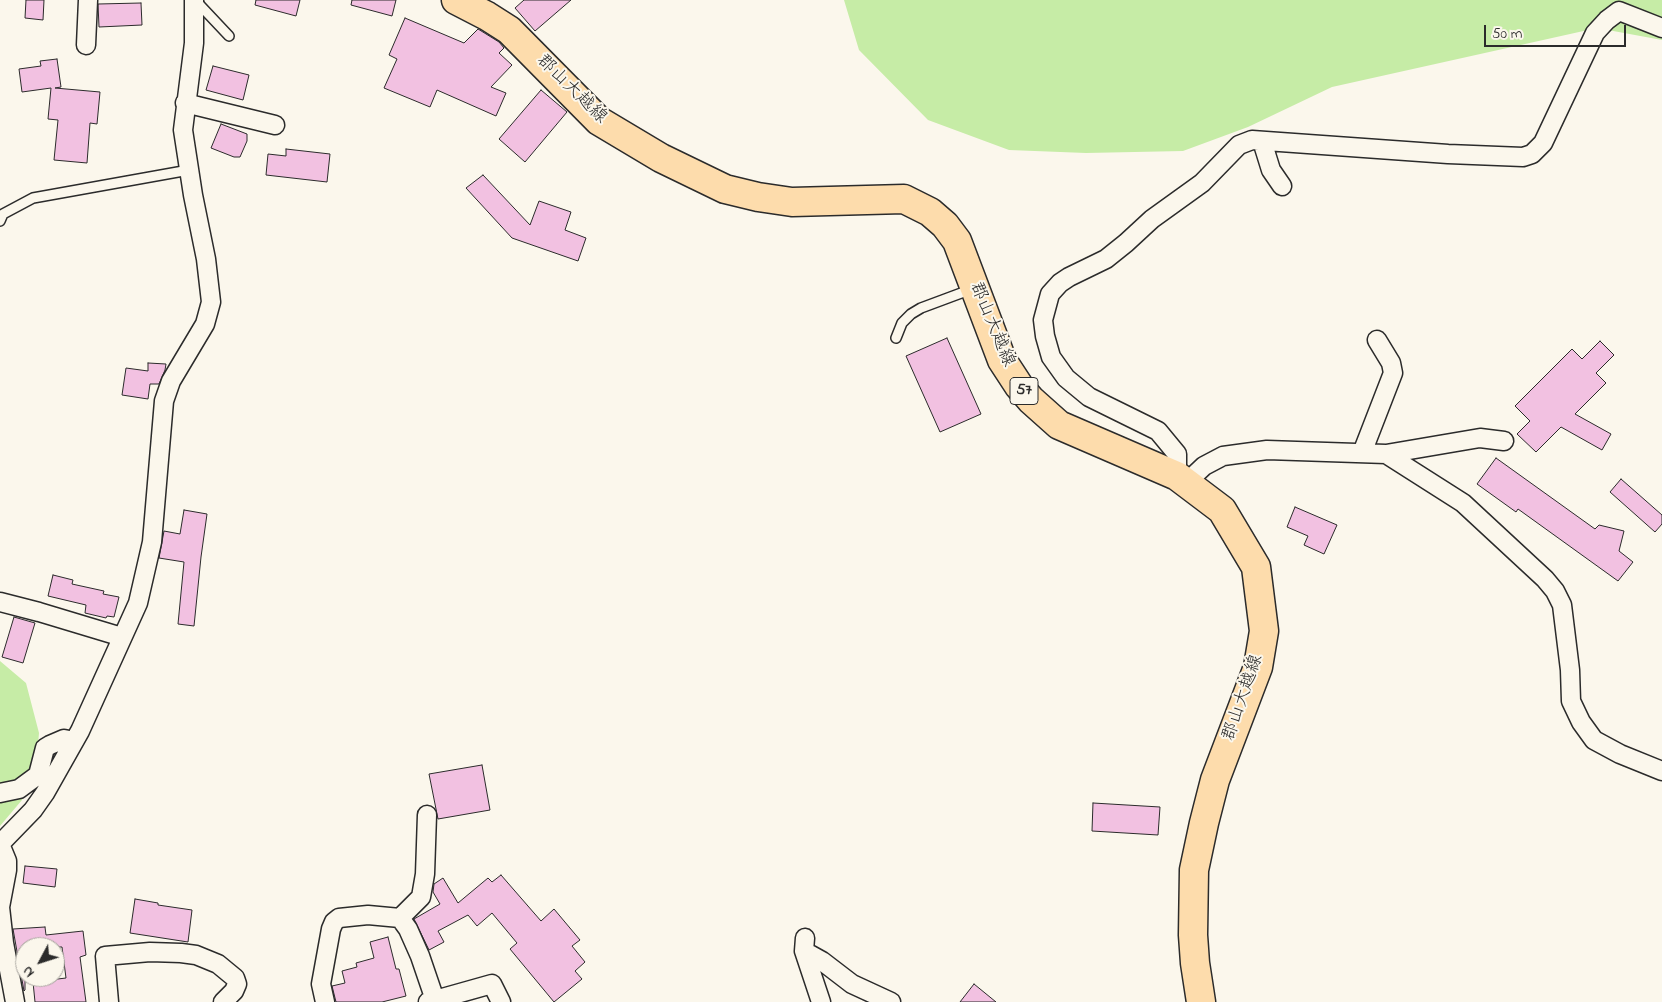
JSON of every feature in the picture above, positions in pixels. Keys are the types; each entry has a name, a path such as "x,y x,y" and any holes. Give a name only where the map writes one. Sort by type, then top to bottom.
{"main road":[{"name":"郡山大越線","path":"456,0 509,30 599,122 661,158 725,189 758,197 792,202 904,199 930,212 952,233 1002,360 1019,386 1044,413 1059,425 1181,479 1222,510 1256,567 1264,631 1258,666 1215,780 1194,870 1193,935 1201,1002"}],"street":[{"path":"86,46 88,0"},
{"path":"15,1002 4,943 0,907 7,870 0,844 33,810 45,793 74,740 138,603 152,542 164,401 171,381 205,324 211,302 206,258 183,130 194,43 194,0"},
{"path":"1504,441 1480,438 1386,454 1267,450 1223,456 1181,479 1177,454 1158,431 1089,397 1066,378 1051,357 1045,336 1043,320 1046,305 1050,294 1060,283 1106,259 1152,219 1202,184 1239,145 1252,140 1448,154 1523,157 1532,154 1543,143 1595,33 1607,20 1619,11 1662,28"},
{"path":"186,103 275,125"},
{"path":"1262,141 1271,170 1282,186"},
{"path":"1362,453 1393,373 1390,363 1377,340"},
{"path":"1386,454 1463,503 1545,580 1555,592 1562,605 1570,670 1571,701 1581,722 1594,740 1620,754 1662,771"},
{"path":"0,602 122,637"},
{"path":"0,793 19,788 38,775 45,748 64,739 74,740"},
{"path":"400,918 421,897 425,874 427,815"},
{"path":"325,1002 321,984 334,922 339,918 368,915 400,918 408,929 420,956 432,1001 492,984 502,1002"},
{"path":"821,1002 804,945 852,984 891,1002"},
{"path":"109,1002 105,956 181,952 196,955 218,964 235,978 238,984 223,1002"}],"lane":[{"path":"194,0 229,36"},
{"path":"0,221 3,214 33,198 189,170"},
{"path":"896,338 902,323 911,314 921,308 975,288"}],"green space":[{"path":"844,0 1662,0 1662,40 1597,28 1332,87 1248,127 1183,151 1086,153 1009,150 928,120 859,50"},
{"path":"0,661 26,683 39,733 36,767 22,800 0,826"}],"building":[{"path":"26,0 44,0 43,20 25,18"},
{"path":"256,0 300,0 296,16 255,5"},
{"path":"352,0 396,0 392,16 351,5"},
{"path":"524,0 571,0 535,31 515,8"},
{"path":"141,3 142,25 99,27 98,4"},
{"path":"405,18 464,43 478,29 499,42 504,48 499,53 512,65 491,87 506,93 496,116 437,90 430,107 384,88 397,59 389,55"},
{"path":"57,59 61,87 55,88 100,92 97,124 90,123 87,163 54,160 58,120 48,119 51,88 22,92 19,69 41,66 40,61"},
{"path":"213,66 249,75 243,100 206,90"},
{"path":"541,90 567,112 525,162 499,139"},
{"path":"221,124 247,134 247,141 240,157 234,157 211,148"},
{"path":"286,149 330,154 327,182 266,175 268,154 286,156"},
{"path":"483,175 530,225 539,201 571,212 565,230 586,238 578,261 512,238 466,188"},
{"path":"947,338 981,414 940,432 906,356"},
{"path":"1600,341 1614,355 1596,373 1606,383 1575,414 1611,434 1602,450 1561,427 1536,452 1517,434 1530,421 1515,406 1572,349 1582,359"},
{"path":"148,363 166,364 159,384 150,384 148,399 122,395 126,368 148,371"},
{"path":"1496,458 1595,529 1599,525 1624,531 1619,551 1633,562 1618,581 1518,509 1516,512 1477,484"},
{"path":"1621,479 1662,515 1662,524 1655,532 1610,492"},
{"path":"1295,507 1337,525 1324,554 1304,545 1308,536 1287,527"},
{"path":"184,510 207,514 194,626 178,624 184,562 159,558 164,531 180,534"},
{"path":"53,575 73,580 72,584 104,591 103,594 119,597 114,617 107,616 106,618 85,613 86,605 48,596"},
{"path":"14,617 35,623 23,663 2,657"},
{"path":"482,765 490,810 438,819 429,774"},
{"path":"1093,803 1160,807 1158,835 1092,831"},
{"path":"25,866 57,869 55,887 23,883"},
{"path":"501,875 541,921 554,909 580,940 572,946 585,962 575,971 582,979 554,1002 510,949 517,943 492,913 477,926 468,915 438,931 444,942 429,950 414,919 440,904 433,892 434,884 443,878 458,903 488,878 492,882"},
{"path":"135,899 158,903 158,905 192,910 188,942 130,933"},
{"path":"45,927 46,935 83,931 86,955 80,957 86,1002 35,1002 34,987 65,987 65,937 15,937 15,940 13,929"},
{"path":"388,937 396,969 399,969 406,996 382,1002 336,1002 332,986 345,983 342,971 357,967 356,963 374,958 370,942"},
{"path":"974,984 996,1002 960,1002"}]}
